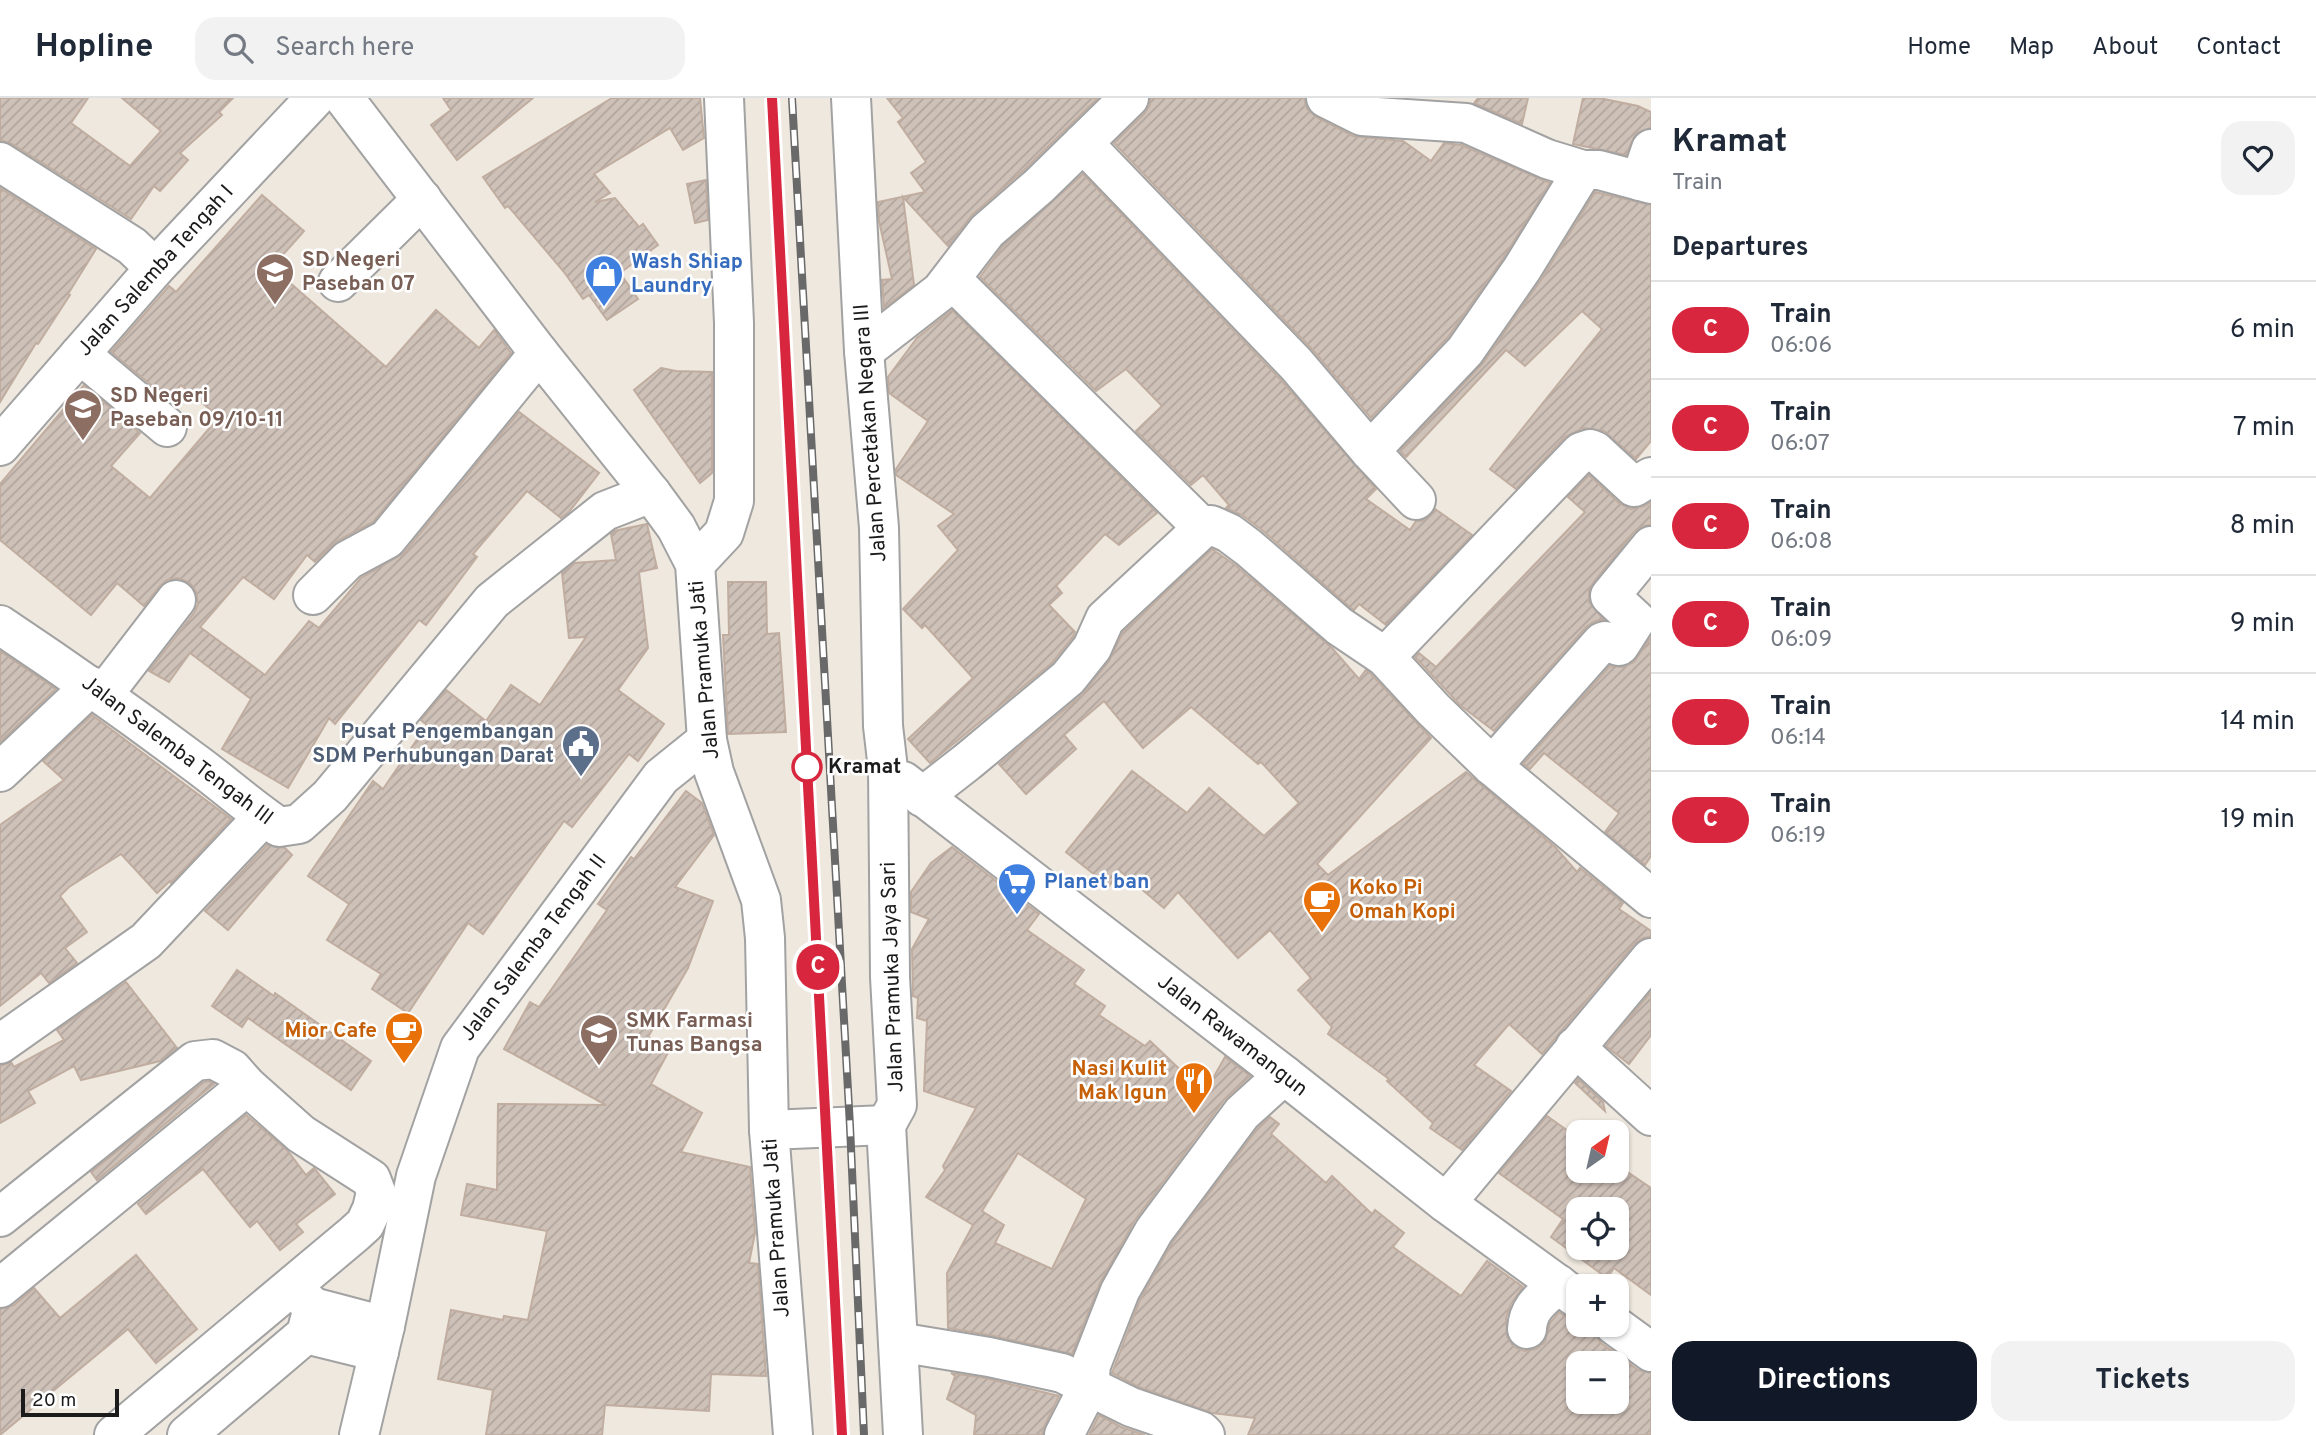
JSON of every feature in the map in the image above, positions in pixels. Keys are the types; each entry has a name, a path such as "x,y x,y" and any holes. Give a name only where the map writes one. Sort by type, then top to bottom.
{"street":[{"name":"Jalan Salemba Tengah I","path":"0,446 155,268 315,98"},
{"name":"Jalan Pramuka Jati","path":"344,98 539,353 651,493 676,527 695,564 707,740 714,772 761,900 765,938 769,1130 793,1435"},
{"path":"695,564 724,533 734,500 734,323 724,98"},
{"name":"Jalan Percetakan Negara III","path":"851,98 864,351 879,528 883,726 888,769"},
{"path":"864,351 908,318 951,279 987,231 1040,186 1129,98"},
{"path":"1326,98 1362,116 1466,123 1547,159 1583,170 1647,171"},
{"path":"1083,143 1296,364 1416,500"},
{"path":"0,162 132,246 155,268"},
{"path":"1370,451 1465,351 1530,257 1583,170"},
{"path":"338,282 422,200"},
{"path":"951,279 1203,528"},
{"path":"313,595 348,560 387,539 539,353"},
{"path":"80,354 167,427"},
{"path":"1385,657 1581,452 1590,449 1595,451 1634,487 1651,477"},
{"name":"Jalan Salemba Tengah III","path":"0,625 97,690 198,764 263,817 279,827 299,824 330,796 492,601 605,511 651,493"},
{"path":"922,797 1068,678 1092,648 1105,619 1203,528 1211,525 1229,533 1339,626 1385,657 1433,709 1492,766 1651,898"},
{"path":"1492,766 1602,642 1620,645 1636,620 1610,596 1651,545"},
{"path":"0,772 97,690 176,600"},
{"name":"Jalan Salemba Tengah II","path":"359,1435 416,1176 460,1048 661,777 707,740"},
{"name":"Jalan Rawamangun","path":"888,769 1446,1203 1566,1291"},
{"name":"Jalan Pramuka Jaya Sari","path":"888,769 890,977 897,1105 886,1125 903,1435"},
{"path":"0,1044 146,941 263,817"},
{"path":"1446,1203 1651,958"},
{"path":"1575,1046 1651,1116"},
{"path":"0,1217 195,1061 213,1059 232,1069 301,1134 371,1179 376,1192 365,1224 304,1309 205,1430"},
{"path":"1064,1435 1089,1386 1091,1365 1120,1291 1154,1231 1242,1113 1284,1075"},
{"path":"0,1287 247,1086"},
{"path":"769,1130 886,1125"},
{"path":"1527,1329 1534,1306 1566,1293"},
{"path":"304,1309 382,1339"},
{"path":"119,1434 304,1309"},
{"path":"898,1342 989,1356 1062,1373 1131,1407 1201,1431 1205,1435"}],"building":[{"path":"0,98 88,98 71,123 130,166 161,131 122,98 233,98 219,112 222,115 180,153 188,160 160,191 154,186 131,219 12,144 0,140"},
{"path":"443,98 533,98 457,160 431,125 451,110"},
{"path":"612,98 700,98 704,138 683,150 670,128 594,174 610,193 595,202 615,198 639,227 643,224 658,245 620,273 638,299 607,320 589,295 583,299 564,272 508,206 505,208 483,177"},
{"path":"887,98 1098,98 1024,170 972,215 948,246 903,197 914,285 884,308 882,280 892,279 879,221 878,202 925,192 911,173 926,162 898,122 903,118"},
{"path":"1150,98 1304,98 1307,109 1316,117 1353,136 1403,141 1431,161 1444,143 1461,145 1550,183 1504,257 1448,337 1371,418 1312,349 1114,143 1144,114 1150,105"},
{"path":"1478,98 1528,98 1522,124 1474,103"},
{"path":"1583,98 1599,98 1638,106 1651,112 1651,128 1636,133 1626,155 1573,144"},
{"path":"1083,174 1280,379 1376,489 1366,499 1410,530 1416,521 1430,516 1435,509 1472,535 1386,625 1359,604 1352,609 1262,530 1242,515 1226,508 1229,505 1203,475 1191,485 1136,431 1162,406 1126,369 1096,391 980,277 1003,246"},
{"path":"706,180 708,220 695,223 687,184"},
{"path":"0,188 96,249 68,294 70,295 38,344 36,343 0,402"},
{"path":"1595,192 1651,205 1651,441 1636,459 1604,431 1583,428 1565,437 1516,489 1490,469 1602,329 1582,311 1525,366 1506,350 1406,457 1400,451 1483,363 1541,280"},
{"path":"262,195 304,231 272,267 386,367 436,310 479,348 494,330 511,353 373,522 337,541 315,562 307,555 274,599 243,577 200,627 265,675 309,621 319,628 361,578 404,553 519,412 599,473 569,512 561,518 527,491 473,554 477,557 426,625 419,620 335,724 329,718 288,788 222,749 251,699 190,653 169,682 149,671 194,613 198,604 196,592 190,583 178,578 167,580 144,606 117,583 91,615 0,540 0,484 84,385 140,433 111,466 150,498 219,417 181,385 168,399 111,352 169,286 176,292"},
{"path":"952,310 1157,513 1119,545 1105,534 1056,586 1062,593 1049,605 1075,632 1073,637 1052,663 930,763 908,739 973,678 925,625 922,628 903,609 958,550 938,526 954,514 896,475 896,469 928,421 889,393 888,377 917,338"},
{"path":"661,368 712,372 712,473 700,483 634,390"},
{"path":"1589,475 1619,503 1631,509 1651,502 1651,525 1643,526 1634,532 1589,591 1589,602 1604,620 1595,621 1586,627 1494,731 1460,705 1415,657 1419,653 1436,667 1585,512 1568,497"},
{"path":"647,524 657,568 639,572 648,648 618,690 664,724 638,761 629,754 572,827 564,821 483,934 468,923 408,1013 372,989 381,974 327,940 349,904 308,876 373,781 383,789 427,725 421,720 446,690 486,721 511,685 540,705 586,637 569,638 562,573 574,563 616,560 611,534"},
{"path":"1212,549 1235,565 1332,648 1359,679 1366,670 1371,674 1431,738 1317,864 1328,875 1466,772 1555,847 1577,872 1580,868 1623,903 1619,909 1651,931 1651,937 1643,938 1634,944 1542,1054 1509,1024 1474,1065 1511,1091 1462,1150 1430,1128 1433,1123 1387,1081 1389,1079 1328,1034 1332,1027 1298,990 1311,978 1270,930 1238,958 1178,892 1164,908 1120,871 1109,886 1066,852 1132,771 1187,813 1209,788 1264,836 1299,803 1261,762 1258,764 1191,707 1143,748 1104,701 1064,735 1076,749 1026,794 999,764 1082,695 1109,661 1123,632"},
{"path":"728,582 766,582 767,634 779,633 786,732 728,734 723,635 729,635"},
{"path":"1651,637 1651,856 1645,865 1605,832 1619,813 1544,753 1530,769 1523,764 1610,666 1623,667 1634,662"},
{"path":"0,651 56,689 0,742"},
{"path":"92,715 231,819 171,883 170,881 157,893 121,854 69,887 60,896 87,932 65,948 77,963 49,983 41,973 0,1006 0,825 64,780 43,761"},
{"path":"686,791 702,803 714,835 675,887 713,901 688,968 648,1037 670,1049 651,1084 702,1113 681,1152 750,1167 755,1233 749,1263 758,1264 766,1376 711,1374 709,1411 605,1405 602,1435 486,1435 493,1390 438,1379 451,1310 503,1320 504,1316 528,1320 547,1231 461,1215 467,1184 497,1190 498,1104 606,1105 504,1049 530,1002 539,1007 607,910 598,904 631,857 634,859"},
{"path":"267,845 285,848 292,855 228,930 205,911"},
{"path":"952,847 1039,914 1027,930 1084,970 1074,984 1105,1006 1099,1015 1145,1046 1150,1041 1193,1082 1201,1072 1212,1080 1225,1057 1250,1076 1224,1100 1135,1220 1100,1283 1072,1354 948,1328 947,1273 973,1225 926,1197 945,1170 943,1166 976,1108 924,1091 927,1021 917,1018 918,998 913,996 912,949 929,919 911,912 911,892 931,863","holes":["1018,1153 1086,1199 1052,1269 995,1243 1004,1225 982,1211"]},
{"path":"237,970 274,996 275,993 371,1061 351,1090 248,1018 242,1027 212,1006"},
{"path":"126,982 177,1048 160,1061 81,1080 74,1066 28,1091 35,1103 0,1123 0,1066 11,1062 14,1067 64,1040 57,1030"},
{"path":"1651,992 1651,1035 1629,1064 1606,1046"},
{"path":"1578,1079 1603,1102 1605,1111 1575,1083"},
{"path":"204,1082 214,1084 97,1180 91,1172"},
{"path":"246,1115 287,1150 306,1175 314,1168 335,1194 296,1224 303,1232 280,1250 257,1221 250,1227 203,1169 146,1214 138,1204"},
{"path":"1547,1116 1566,1129 1566,1183 1629,1183 1629,1173 1651,1188 1651,1295 1629,1279 1629,1274 1622,1274 1614,1268 1610,1274 1602,1274 1582,1260 1629,1260 1629,1197 1566,1197 1566,1248 1551,1237 1563,1219 1499,1173"},
{"path":"1270,1117 1279,1124 1271,1134 1326,1183 1332,1176 1372,1214 1375,1210 1404,1233 1393,1247 1461,1296 1487,1261 1523,1287 1511,1304 1506,1318 1507,1337 1514,1347 1525,1351 1536,1349 1545,1342 1550,1323 1559,1312 1566,1317 1566,1337 1597,1337 1612,1351 1566,1351 1566,1414 1629,1414 1629,1363 1638,1370 1651,1373 1651,1435 1248,1435 1255,1418 1212,1413 1139,1387 1112,1373 1140,1300 1172,1243 1258,1128"},
{"path":"136,1255 197,1329 156,1363 128,1329 0,1435 0,1309 14,1305 34,1288 60,1318"},
{"path":"951,1373 985,1378 1059,1396 1042,1435 974,1435 976,1415 947,1399 955,1376"},
{"path":"1099,1415 1121,1427 1145,1435 1089,1435"}],"railway":[{"path":"772,98 842,1435"},
{"path":"792,98 850,1126 864,1435"}],"train":[{"name":"C","path":"772,98 842,1435"}],"place":[{"name":"SD Negeri Paseban 07","path":"275,306"},
{"name":"Wash Shiap Laundry","path":"604,308"},
{"name":"SD Negeri Paseban 09/10-11","path":"83,442"},
{"name":"Kramat","path":"807,767"},
{"name":"Pusat Pengembangan SDM Perhubungan Darat","path":"581,778"},
{"name":"Planet ban","path":"1017,916"},
{"name":"Koko Pi Omah Kopi","path":"1322,934"},
{"name":"Mior Cafe","path":"404,1065"},
{"name":"SMK Farmasi Tunas Bangsa","path":"599,1067"},
{"name":"Nasi Kulit Mak Igun","path":"1194,1115"}]}
